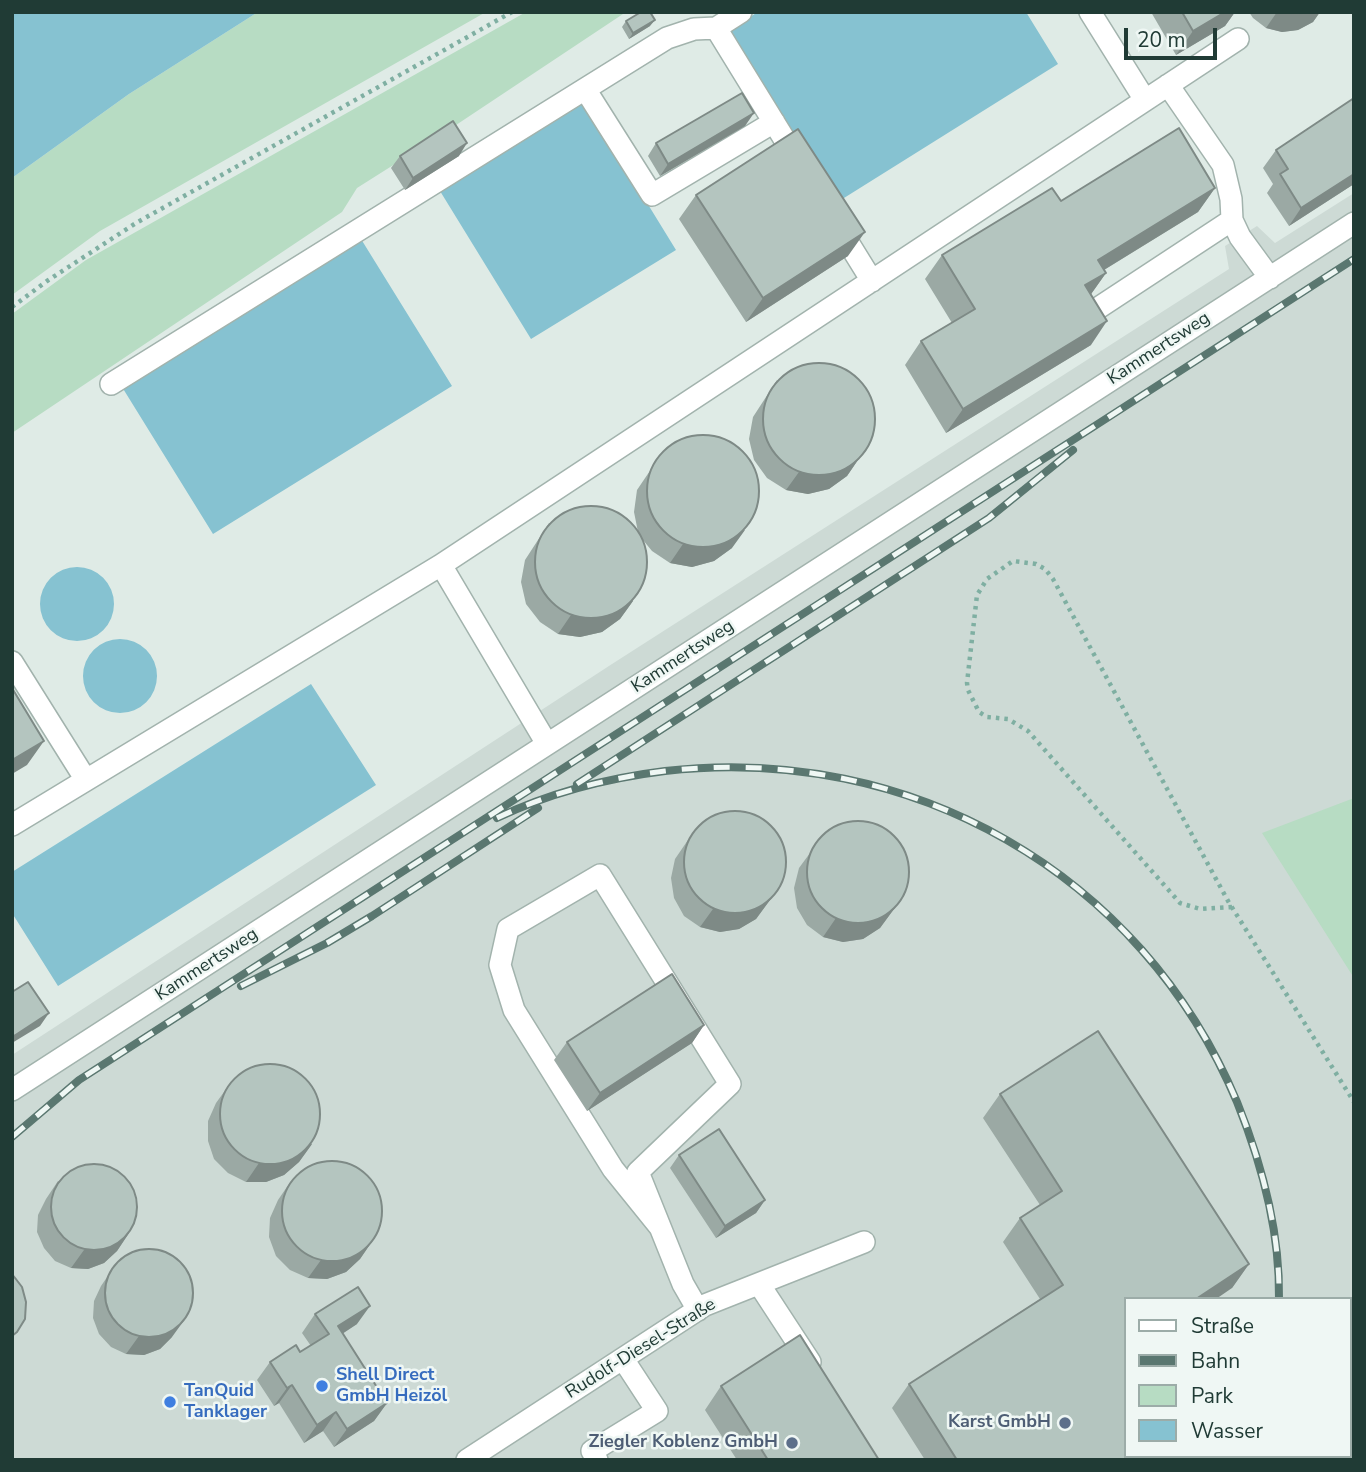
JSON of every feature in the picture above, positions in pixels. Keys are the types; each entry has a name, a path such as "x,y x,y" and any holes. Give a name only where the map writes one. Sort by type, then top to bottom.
{"street":[{"path":"110,384 667,38 694,29 716,28 741,12"},
{"path":"1090,12 1145,100"},
{"path":"716,28 809,179"},
{"path":"12,825 441,565 1238,39"},
{"path":"1168,85 1223,165 1231,199 1232,220 1240,237 1270,278"},
{"path":"585,89 652,195 774,122"},
{"path":"830,213 872,281"},
{"path":"1083,318 1232,220"},
{"name":"Kammertsweg","path":"12,1090 1354,223"},
{"path":"441,565 548,744"},
{"path":"12,662 86,780"},
{"path":"659,1226 613,1169 514,1010 500,965 509,929 600,875 730,1084 638,1172 683,1284 698,1310"},
{"name":"Rudolf-Diesel-Straße","path":"467,1460 705,1305 864,1242"},
{"path":"759,1284 824,1383"},
{"path":"589,1457 657,1411 623,1359"}],"path":[{"path":"12,307 136,223 512,12"},
{"path":"1232,907 1200,908 1180,903 1028,731 1009,719 987,717 974,706 967,683 977,595 987,579 1001,568 1013,561 1036,564 1045,569 1053,579 1232,907 1354,1102"}],"shaded area":[{"path":"1354,193 1354,1460 12,1460 12,1055 612,664 1229,269 1225,246 1257,226 1275,243"}],"green space":[{"path":"258,12 486,12 100,231 12,295 12,178 129,94"},
{"path":"526,12 626,12 357,188 342,212 12,433 12,314 86,260"},
{"path":"1354,798 1354,978 1262,833"}],"water":[{"path":"12,12 258,12 129,94 12,178"},
{"path":"758,12 1026,12 1058,64 836,203 729,30"},
{"path":"585,102 676,250 531,339 440,191"},
{"path":"361,239 452,386 213,534 122,387"},
{"path":"77,567 91,570 103,578 111,590 114,604 111,618 103,630 91,638 77,641 63,638 51,630 43,618 40,604 43,590 51,578 63,570"},
{"path":"120,639 134,642 146,650 154,662 157,676 154,690 146,702 134,710 120,713 106,710 94,702 86,690 83,676 86,662 94,650 106,642"},
{"path":"311,684 376,785 58,986 12,913 12,872"}],"building":[{"path":"641,12 650,12 655,20 633,33 626,21"},
{"path":"1182,12 1225,12 1193,31"},
{"path":"742,93 754,113 668,164 656,143"},
{"path":"1354,98 1354,174 1301,208 1280,174 1288,169 1276,150"},
{"path":"453,121 467,143 413,178 400,156"},
{"path":"1179,128 1215,188 1098,260 1106,273 1085,285 1107,321 963,409 921,341 975,309 942,255 1052,188 1061,201"},
{"path":"798,129 865,232 763,298 696,195"},
{"path":"819,363 840,367 859,379 871,398 875,419 871,440 859,459 840,471 819,475 798,471 779,459 767,440 763,419 767,398 779,379 798,367"},
{"path":"703,435 724,439 743,451 755,470 759,491 755,512 743,531 724,543 703,547 682,543 663,531 651,512 647,491 651,470 663,451 682,439"},
{"path":"591,506 612,510 631,522 643,541 647,562 643,583 631,602 612,614 591,618 570,614 551,602 539,583 535,562 539,541 551,522 570,510"},
{"path":"12,688 44,741 12,760"},
{"path":"735,811 754,815 771,826 782,843 786,862 782,881 771,898 754,909 735,913 716,909 699,898 688,881 684,862 688,843 699,826 716,815"},
{"path":"858,821 877,825 894,836 905,853 909,872 905,891 894,908 877,919 858,923 839,919 822,908 811,891 807,872 811,853 822,836 839,825"},
{"path":"672,974 704,1025 600,1093 567,1042"},
{"path":"28,982 49,1013 14,1036 12,992"},
{"path":"1098,1031 1249,1264 1199,1297 1124,1297 1124,1458 1182,1458 1179,1460 957,1460 909,1384 1063,1285 1020,1218 1062,1191 1000,1094"},
{"path":"270,1064 298,1072 312,1086 320,1114 312,1142 298,1156 270,1164 242,1156 228,1142 220,1114 228,1086 242,1072"},
{"path":"719,1129 765,1200 725,1226 679,1155"},
{"path":"332,1161 360,1169 374,1183 382,1211 374,1239 360,1253 332,1261 304,1253 290,1239 282,1211 290,1183 304,1169"},
{"path":"86,1164 102,1164 125,1176 134,1190 137,1207 134,1224 125,1238 102,1250 86,1250 70,1243 58,1231 51,1215 51,1199 58,1183 70,1171"},
{"path":"149,1249 166,1253 180,1262 189,1276 193,1293 189,1310 180,1324 166,1333 149,1337 132,1333 118,1324 109,1310 105,1293 109,1276 118,1262 132,1253"},
{"path":"12,1274 22,1287 26,1302 25,1319 12,1336"},
{"path":"358,1287 370,1306 338,1326 387,1403 347,1429 336,1412 317,1425 292,1385 287,1388 270,1362 296,1345 300,1352 329,1334 315,1314"},
{"path":"800,1335 879,1460 768,1460 721,1386"}],"railway":[{"path":"12,1137 79,1080 1354,259"},
{"path":"577,784 989,518 1073,450"},
{"path":"497,818 558,794 622,778 665,771 756,768 844,779 928,803 1007,840 1078,889 1142,950 1195,1021 1237,1102 1262,1174 1273,1224 1279,1297"},
{"path":"241,986 327,943 538,808"}],"place":[{"name":"Shell Direct GmbH Heizöl","path":"322,1386"},
{"name":"TanQuid Tanklager","path":"170,1402"},
{"name":"Karst GmbH","path":"1065,1423"},
{"name":"Ziegler Koblenz GmbH","path":"792,1443"}]}
